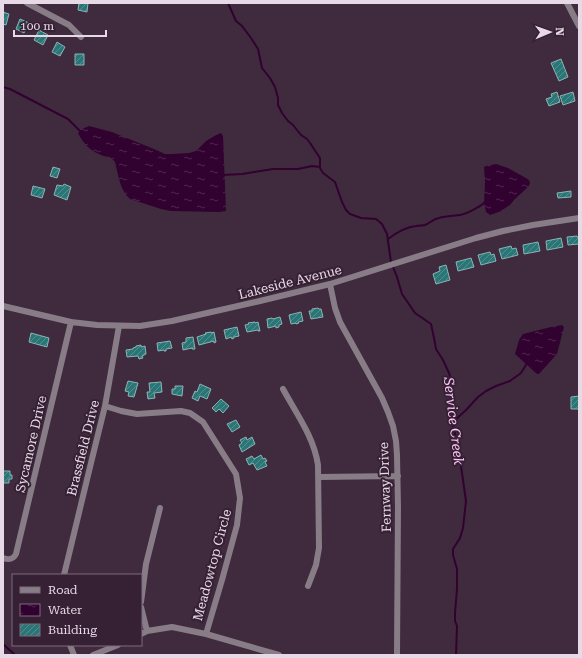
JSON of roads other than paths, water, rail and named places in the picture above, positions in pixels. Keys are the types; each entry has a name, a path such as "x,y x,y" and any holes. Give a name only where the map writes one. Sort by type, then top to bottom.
{"street":[{"path":"27,3 38,6 69,25 81,37"},
{"path":"567,3 579,26"},
{"name":"Lakeside Avenue","path":"3,306 71,322 97,325 140,326 172,321 330,284 476,238 504,231 579,218"},
{"name":"Fernway Drive","path":"330,284 335,308 342,328 382,398 393,426 396,441 398,476 397,655"},
{"name":"Sycamore Drive","path":"3,558 10,560 16,554 71,322"},
{"name":"Brassfield Drive","path":"64,574 105,406 119,326"},
{"path":"283,389 313,443 317,454 319,477 319,548 316,565 308,586"},
{"name":"Meadowtop Circle","path":"105,406 138,414 180,411 190,413 203,422 236,474 240,498 237,525 206,634"},
{"path":"319,477 398,476"},
{"path":"142,594 146,564 160,508"},
{"path":"142,615 144,632 172,627 206,634 279,655"},
{"path":"93,655 116,646"}],"water":[{"path":"89,126 112,132 165,154 189,153 196,151 206,141 221,133 223,136 226,211 170,211 130,199 124,192 118,177 115,162 110,158 93,151 80,137 78,133 82,129"},
{"path":"496,164 508,168 526,178 530,183 529,186 510,205 499,212 490,215 486,212 484,203 484,167"},
{"path":"562,325 564,327 557,354 538,375 515,354 519,340 523,334"}],"waterway":[{"name":"Service Creek","path":"228,3 236,21 242,26 258,49 262,68 275,87 278,105 282,113 301,135 307,139 320,158 320,168 323,173 335,182 346,210 350,214 361,218 376,219 382,224 387,234 391,262 402,294 415,313 431,324 436,349 449,373 452,383 453,425 459,452 466,501 463,528 460,538 453,549 457,569 455,613 455,621 457,626 456,655"},
{"path":"3,87 10,89 68,119 81,132"},
{"path":"223,175 242,174 273,169 298,169 312,166 320,167"},
{"path":"388,239 404,229 425,225 433,220 444,217 460,215 477,208 485,202"},
{"path":"453,422 486,391 510,381 521,373 527,363"},
{"path":"3,644 15,655"}]}
